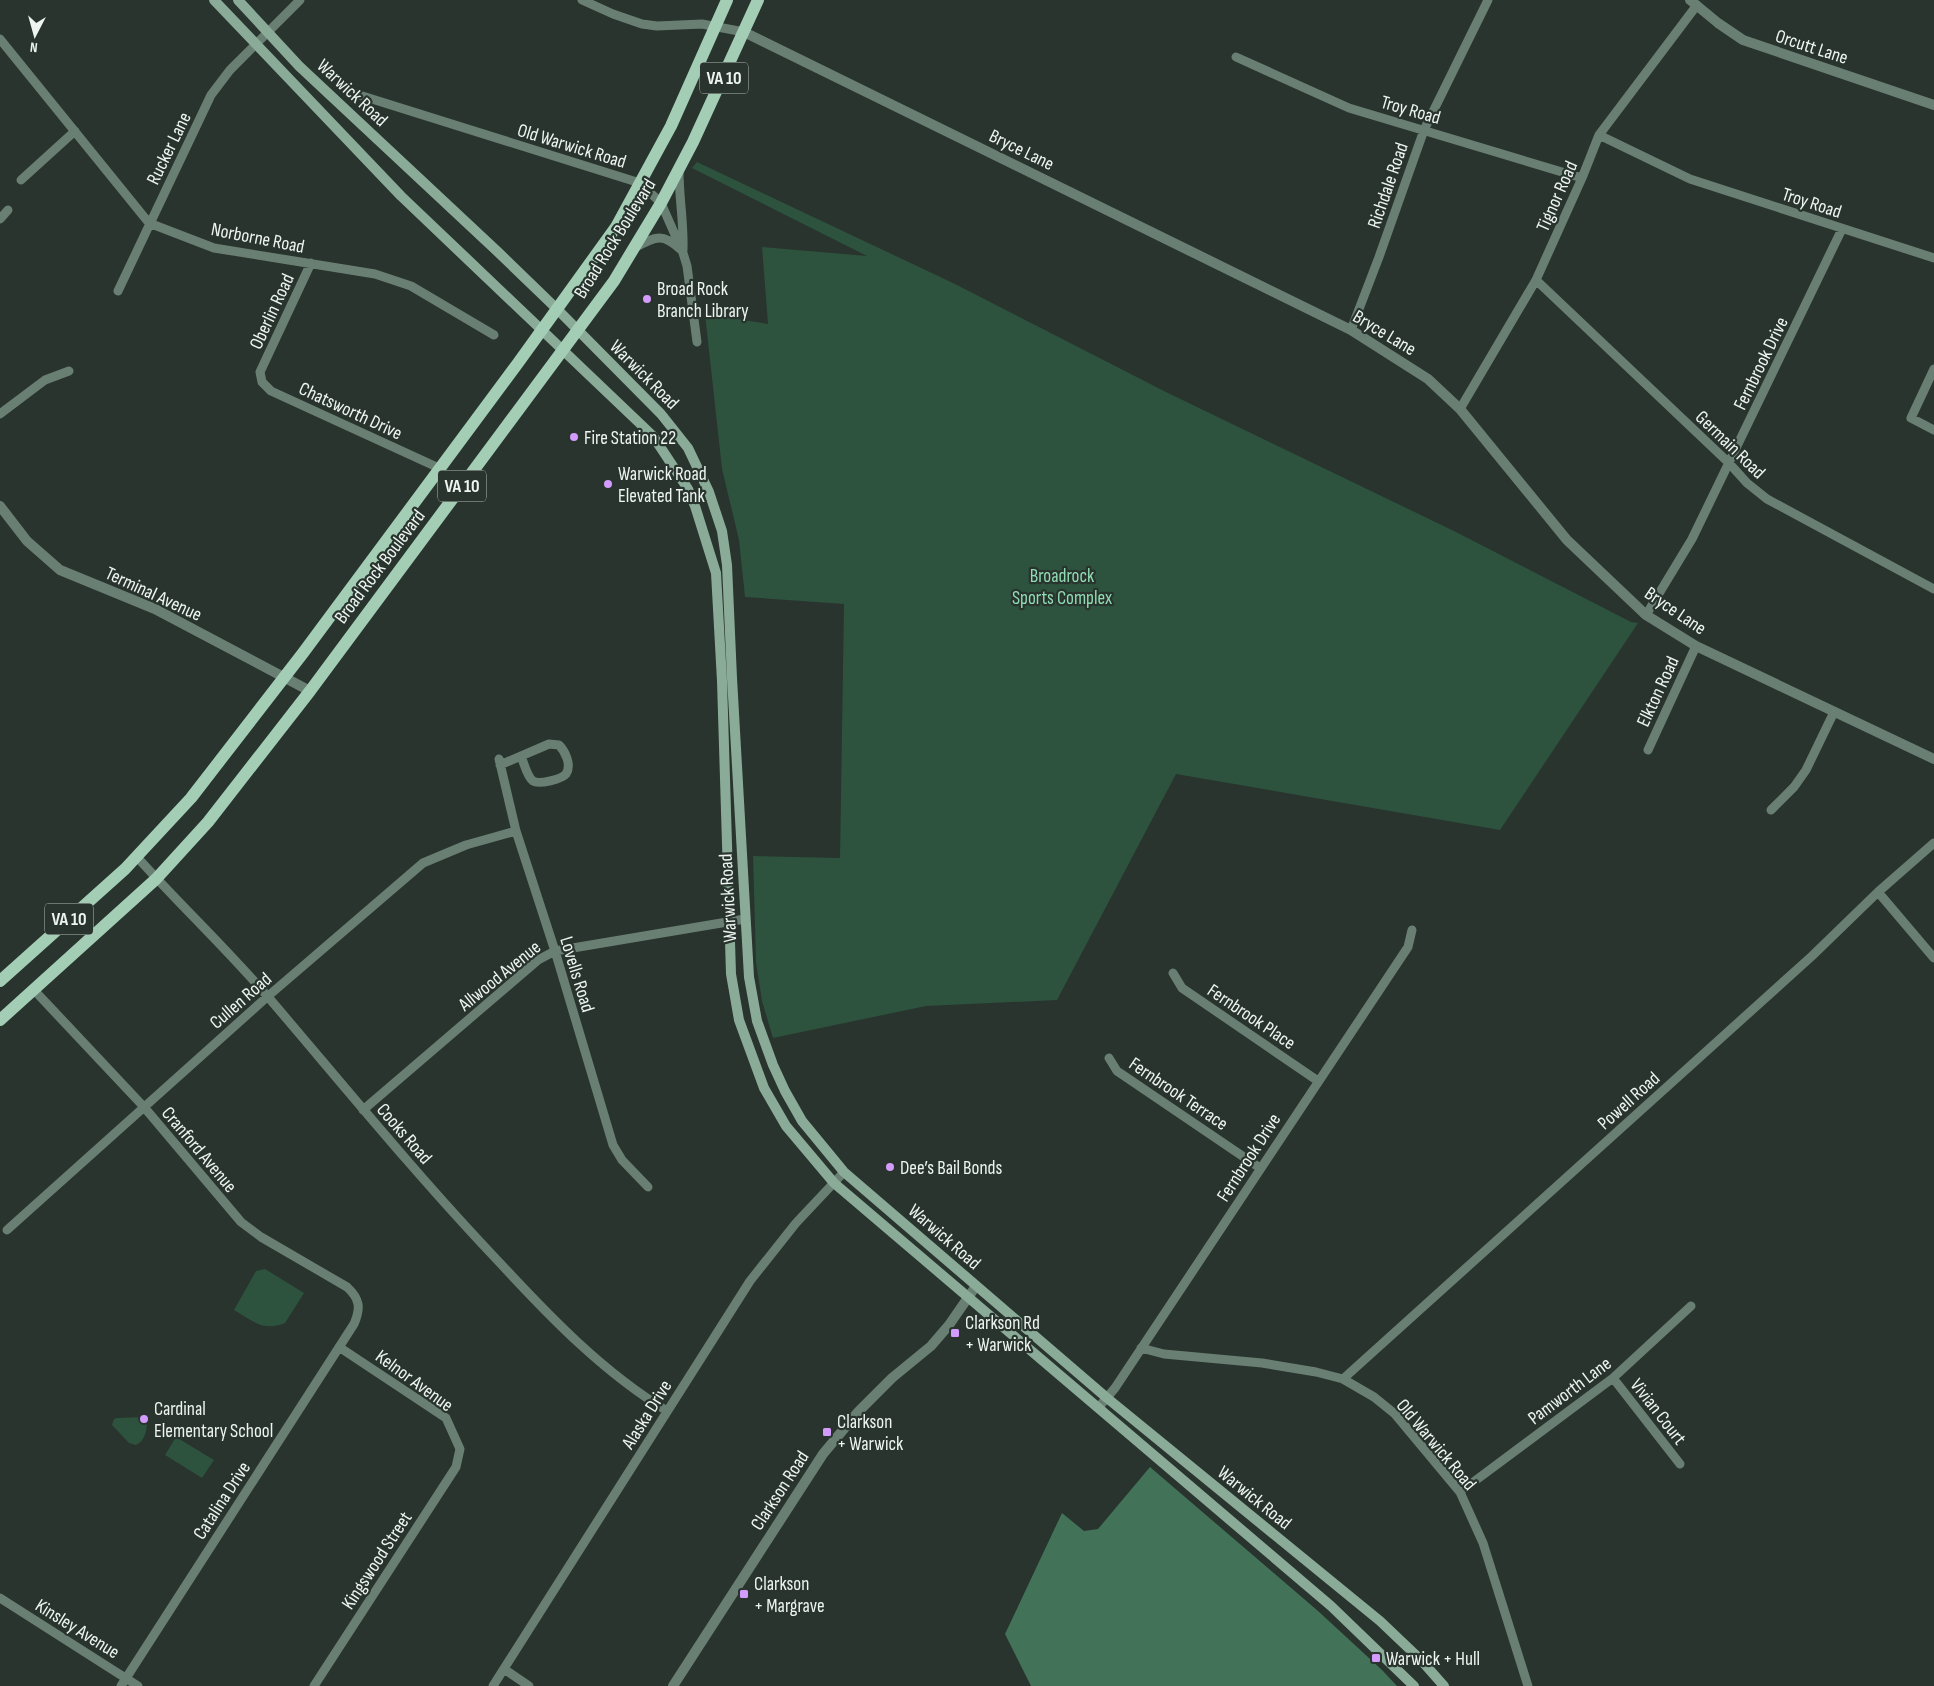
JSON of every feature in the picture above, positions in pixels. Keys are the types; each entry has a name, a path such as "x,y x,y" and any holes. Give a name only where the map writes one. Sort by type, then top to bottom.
{"main road":[{"name":"Warwick Road","path":"214,0 401,196 653,436 688,489 716,573 722,681 731,974 739,1020 764,1088 786,1126 834,1183 1330,1606 1414,1686"},
{"name":"Warwick Road","path":"238,0 299,66 499,252 558,310 661,414 688,448 709,492 722,531 727,565 749,977 755,1012 773,1065 802,1121 844,1172 1107,1398 1380,1621 1421,1660 1444,1686"},
{"name":"Broad Rock Boulevard","path":"2,974 137,857 203,783 284,678 558,310 616,226 640,183 671,126 727,0"},
{"name":"Broad Rock Boulevard","path":"0,1020 156,879 208,822 310,692 614,281 661,203 678,170 758,0"}],"street":[{"name":"Rucker Lane","path":"118,292 211,95 230,70 300,0"},
{"path":"582,0 642,24 716,26 744,32"},
{"name":"Richdale Road","path":"1351,330 1379,258 1424,130 1488,0"},
{"name":"Orcutt Lane","path":"1694,2 1718,23 1744,40 1934,105"},
{"name":"Tignor Road","path":"1460,409 1536,280 1582,178 1599,134 1694,2"},
{"name":"Bryce Lane","path":"744,32 1351,330 1428,379 1460,409 1567,540 1646,615 1696,646 1934,759"},
{"name":"Norborne Road","path":"0,39 149,223 214,248 375,274 411,286 494,335"},
{"name":"Troy Road","path":"1236,57 1349,108 1582,178"},
{"name":"Old Warwick Road","path":"356,94 640,183 661,203 683,253 687,266 697,342"},
{"path":"21,180 74,131"},
{"name":"Troy Road","path":"1599,134 1690,179 1934,258"},
{"path":"678,170 684,228 683,253"},
{"path":"0,219 8,210"},
{"name":"Fernbrook Drive","path":"1646,615 1692,539 1842,229"},
{"path":"634,248 651,239 663,238 670,240 683,253"},
{"name":"Oberlin Road","path":"260,372 311,263"},
{"name":"Germain Road","path":"1536,280 1729,463 1747,483 1767,499 1934,588"},
{"path":"1934,369 1911,418 1934,430"},
{"path":"0,414 45,380 69,371"},
{"name":"Chatsworth Drive","path":"260,372 262,382 271,391 439,468"},
{"name":"Terminal Avenue","path":"0,506 27,541 60,570 155,609 310,692"},
{"name":"Elkton Road","path":"1648,750 1696,646"},
{"path":"1771,810 1802,776 1834,712"},
{"path":"549,744 559,745 564,751 568,770 563,776 545,782 536,782 530,778 521,756 549,744"},
{"name":"Lovells Road","path":"521,756 500,762 516,831 555,951 613,1145 622,1160 648,1187"},
{"name":"Cullen Road","path":"7,1230 267,996 423,863 466,845 516,831"},
{"name":"Powell Road","path":"1342,1379 1805,962 1878,892 1934,843"},
{"name":"Cooks Road","path":"137,857 267,996 459,1220 556,1323 640,1395 667,1411"},
{"path":"1878,892 1934,958"},
{"name":"Allwood Avenue","path":"363,1110 538,960 555,951 746,919"},
{"name":"Fernbrook Drive","path":"1098,1408 1141,1348 1408,947 1412,930"},
{"name":"Fernbrook Place","path":"1172,973 1182,988 1318,1081"},
{"name":"Cranford Avenue","path":"34,990 144,1107 246,1227 347,1287 360,1304"},
{"name":"Fernbrook Terrace","path":"1108,1058 1117,1072 1260,1168"},
{"name":"Alaska Drive","path":"493,1686 750,1281 796,1223 844,1172"},
{"name":"Clarkson Road","path":"673,1686 823,1454 864,1405 892,1378 931,1346 949,1325 976,1286"},
{"name":"Catalina Drive","path":"123,1682 354,1324 360,1304"},
{"name":"Pamworth Lane","path":"1460,1492 1613,1378 1691,1306"},
{"name":"Kelnor Avenue","path":"339,1347 446,1418 460,1449"},
{"name":"Old Warwick Road","path":"1141,1348 1164,1354 1262,1364 1316,1372 1342,1379 1374,1397 1395,1414 1460,1492 1483,1543 1528,1686"},
{"name":"Vivian Court","path":"1613,1378 1680,1464"},
{"name":"Kingswood Street","path":"314,1686 456,1467 460,1449"},
{"name":"Kinsley Avenue","path":"0,1598 123,1682 138,1686"},
{"path":"504,1670 529,1686"}],"green space":[{"name":"Broadrock Sports Complex","path":"697,162 955,284 1166,392 1456,532 1631,622 1638,623 1500,830 1176,774 1057,1000 926,1006 773,1038 762,1001 756,962 753,856 840,858 844,604 745,597 739,540 722,469 705,314 768,324 762,247 867,256 692,168"},
{"path":"265,1269 304,1293 285,1323 264,1326 234,1310 256,1271"},
{"path":"143,1417 147,1423 146,1433 139,1444 136,1445 129,1443 112,1425 114,1419 117,1418"},
{"path":"176,1437 214,1460 202,1478 165,1455"},
{"path":"1150,1467 1318,1611 1397,1686 1031,1686 1005,1634 1062,1513 1084,1531 1098,1529"}],"place":[{"name":"Broad Rock Branch Library","path":"647,299"},
{"name":"Fire Station 22","path":"574,437"},
{"name":"Warwick Road Elevated Tank","path":"608,484"},
{"name":"Dee’s Bail Bonds","path":"890,1167"},
{"name":"Clarkson Rd + Warwick","path":"955,1333"},
{"name":"Cardinal Elementary School","path":"144,1419"},
{"name":"Clarkson + Warwick","path":"827,1432"},
{"name":"Clarkson + Margrave","path":"744,1594"},
{"name":"Warwick + Hull","path":"1376,1658"}]}
